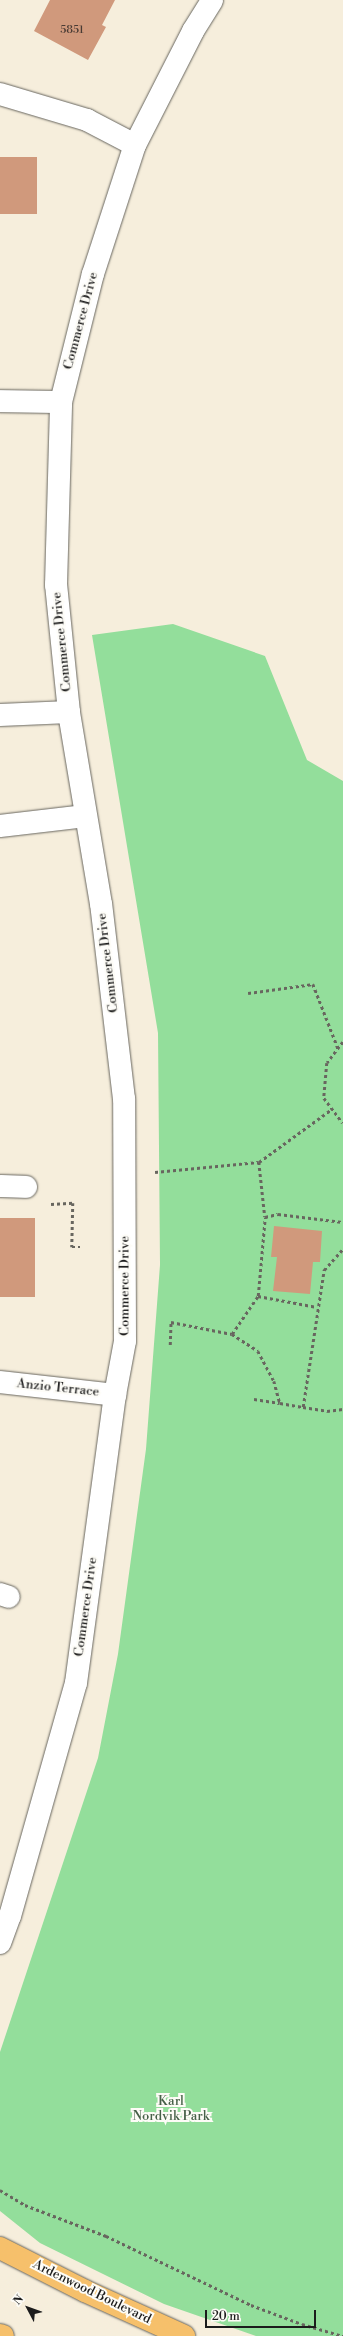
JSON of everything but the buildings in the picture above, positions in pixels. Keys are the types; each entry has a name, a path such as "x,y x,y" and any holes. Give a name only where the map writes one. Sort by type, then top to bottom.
{"main road":[{"name":"Ardenwood Boulevard","path":"0,2248 85,2291 184,2336"}],"street":[{"name":"Commerce Drive","path":"0,1944 10,1916 76,1682 115,1395 125,1342 124,1100 101,904 85,816 69,712 56,585 60,402 93,274 135,146 193,31 212,0"},
{"path":"0,94 87,120 135,146"},
{"path":"0,401 60,402"},
{"path":"0,715 69,712"},
{"path":"0,826 85,816"},
{"path":"0,1186 26,1187"},
{"name":"Anzio Terrace","path":"0,1382 115,1395"}],"path":[{"path":"248,993 312,984 338,1048"},
{"path":"343,1042 327,1063 324,1098 343,1123"},
{"path":"124,1174 259,1162 332,1109"},
{"path":"232,1334 258,1296 265,1217 259,1162"},
{"path":"26,1187 44,1204 74,1203 72,1247 80,1247"},
{"path":"265,1217 278,1214 343,1222"},
{"path":"303,1407 324,1270 343,1248"},
{"path":"258,1296 318,1307"},
{"path":"170,1345 171,1322 232,1334 258,1351 274,1381 280,1403"},
{"path":"254,1399 327,1411 343,1409"},
{"path":"0,2190 25,2205 106,2236 251,2305 302,2324 343,2336"}],"green space":[{"name":"Karl Nordvik Park","path":"173,624 265,656 307,760 343,781 343,2336 256,2336 164,2304 40,2243 0,2211 0,2052 98,1758 118,1654 146,1449 160,1265 158,1033 92,635"}]}
